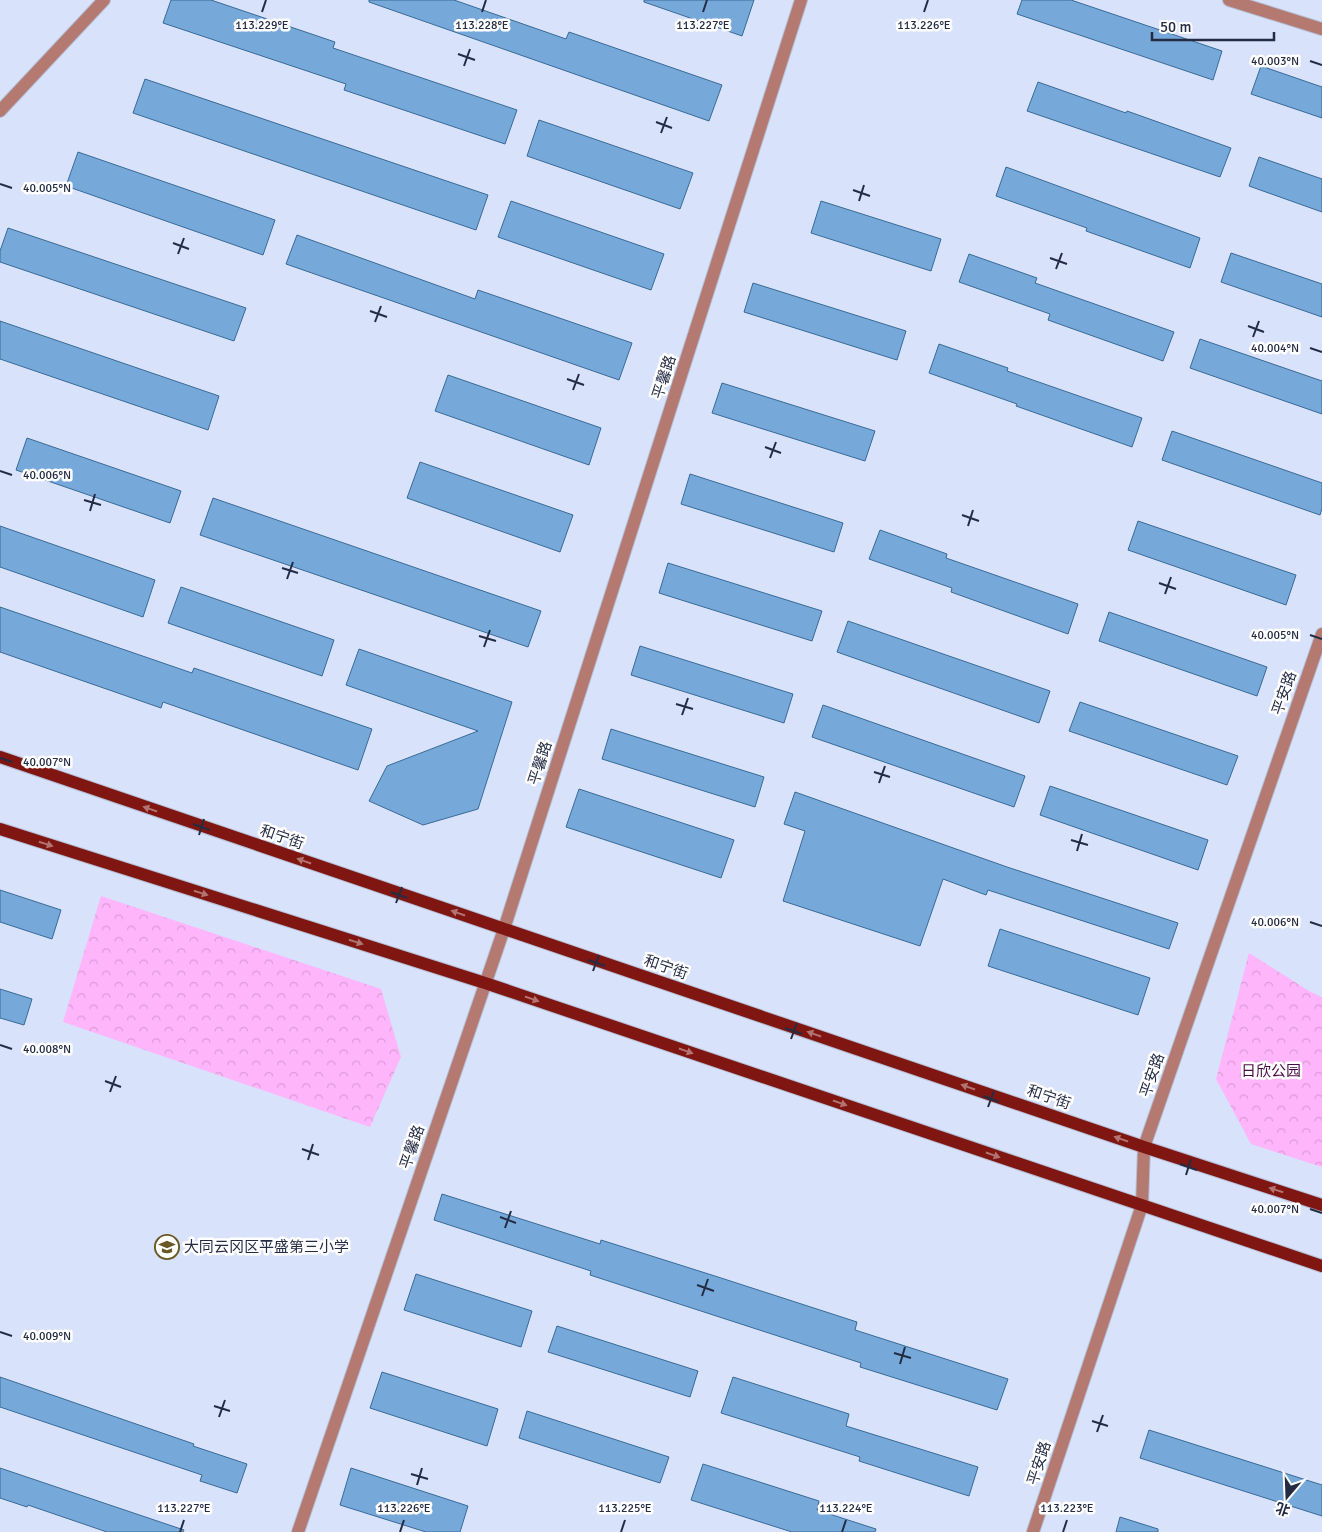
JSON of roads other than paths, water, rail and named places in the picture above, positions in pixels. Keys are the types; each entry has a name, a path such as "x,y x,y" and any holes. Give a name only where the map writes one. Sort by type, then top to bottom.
{"main road":[{"name":"和宁街","path":"0,758 1144,1147 1322,1205"},
{"path":"0,829 486,983 1322,1266"}],"street":[{"path":"0,111 104,0"},
{"name":"平馨路","path":"298,1532 504,929 801,0"},
{"path":"1229,0 1322,29"},
{"name":"平安路","path":"1033,1532 1142,1205 1144,1147 1322,634"}],"place":[{"name":"大同云冈区平盛第三小学","path":"167,1247"}],"park label":[{"name":"日欣公园","path":"1271,1071"}]}
